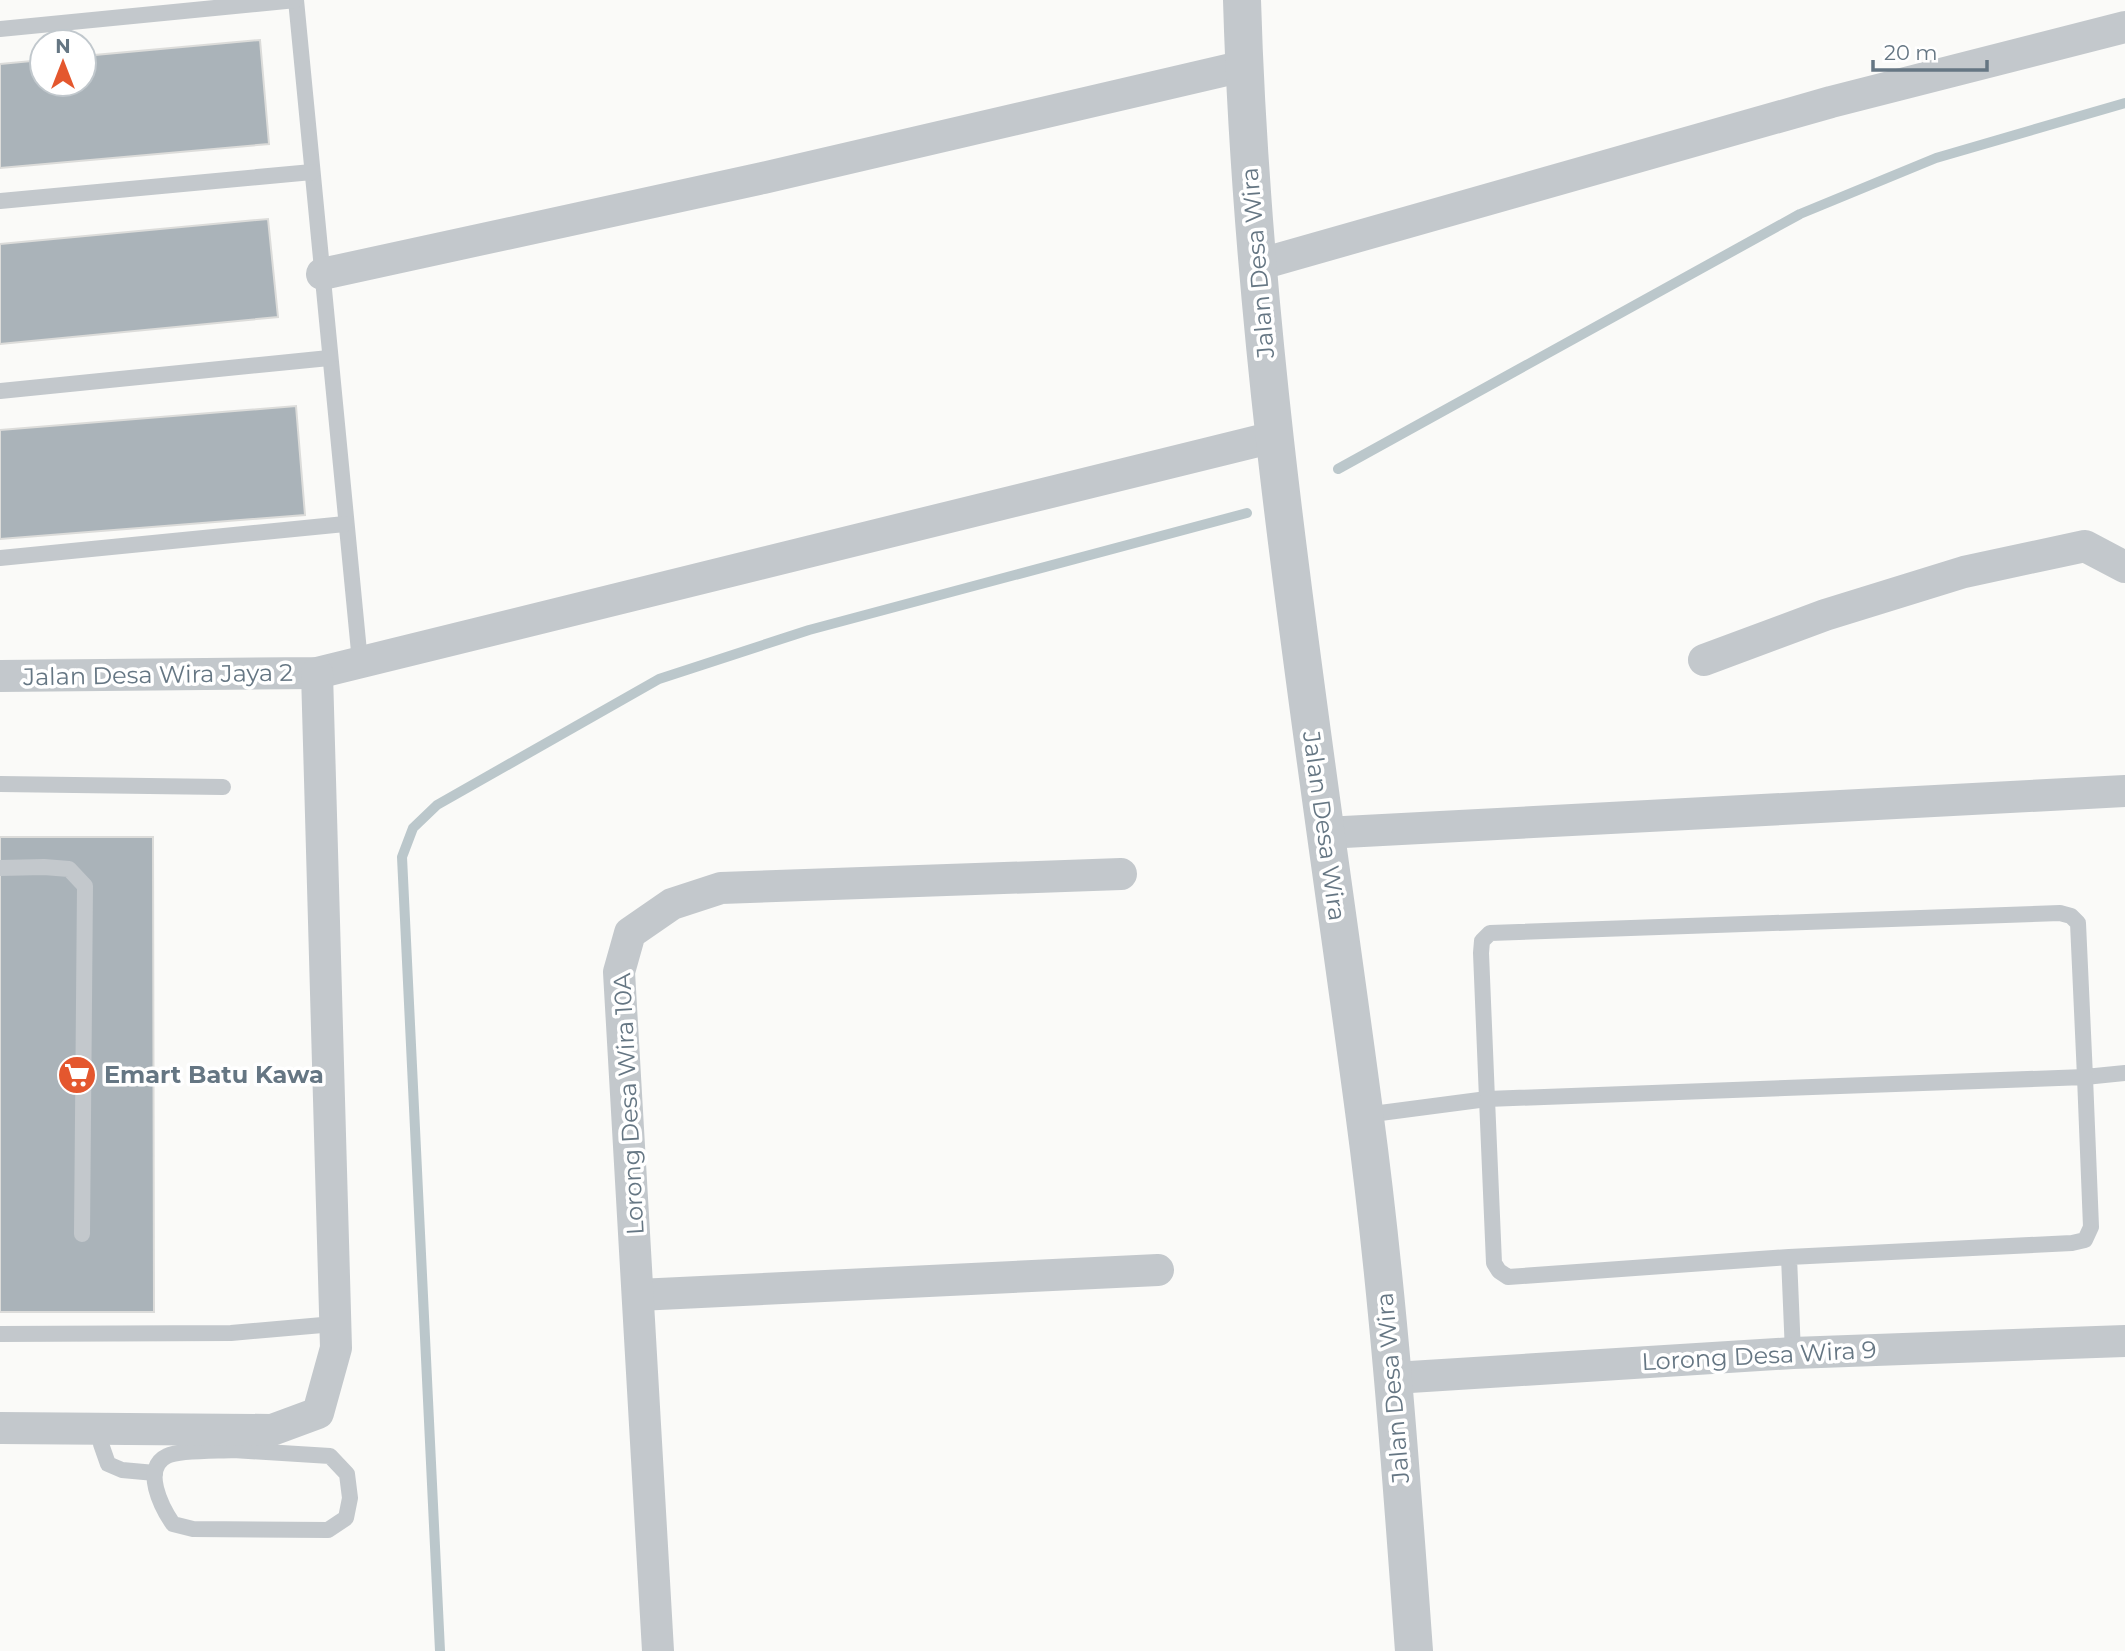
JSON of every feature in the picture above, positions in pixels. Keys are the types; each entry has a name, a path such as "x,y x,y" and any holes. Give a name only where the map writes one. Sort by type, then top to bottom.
{"street":[{"name":"Jalan Desa Wira","path":"1242,0 1256,265 1282,522 1365,1115 1394,1378 1414,1651"},
{"path":"1256,265 1831,102 2125,27"},
{"path":"322,274 776,175 1244,66"},
{"name":"Jalan Desa Wira Jaya 2","path":"0,676 317,673 1274,437"},
{"path":"1704,660 1825,615 1964,572 2085,546 2125,567"},
{"path":"0,1428 272,1430 318,1413 336,1348 317,673"},
{"path":"1325,833 2125,791"},
{"name":"Lorong Desa Wira 10A","path":"658,1651 619,972 630,933 672,904 721,888 1121,874"},
{"path":"638,1295 1158,1270"},
{"name":"Lorong Desa Wira 9","path":"1394,1378 1793,1353 2125,1341"}],"lane":[{"path":"0,29 130,8 296,0 360,662"},
{"path":"0,201 312,172"},
{"path":"0,391 330,358"},
{"path":"0,558 345,524"},
{"path":"0,784 223,787"},
{"path":"0,868 69,869 85,886 82,1234"},
{"path":"2060,913 2071,916 2078,923 2091,1227 2085,1240 2071,1243 1789,1257 1508,1278 1494,1263 1487,1099 1481,953 1482,941 1490,933 2060,913"},
{"path":"1365,1115 1487,1099 2085,1077 2125,1073"},
{"path":"1789,1257 1793,1353"},
{"path":"0,1334 231,1333 334,1324"},
{"path":"102,1429 102,1444 108,1464 122,1470 155,1473"},
{"path":"233,1450 330,1456 347,1474 350,1498 346,1518 328,1530 193,1529 173,1524 158,1495 155,1473 159,1461 169,1455 233,1450"}],"building":[{"path":"260,40 269,144 0,168 0,64 28,61 28,98 98,98 98,55"},
{"path":"268,219 278,317 0,344 0,244"},
{"path":"296,406 305,515 0,539 0,430"},
{"name":"Emart Batu Kawa","path":"0,837 153,837 154,1312 0,1312"}],"waterway":[{"path":"1338,469 1800,214 1936,158 2125,103"},
{"path":"440,1651 402,857 413,828 437,805 659,679 809,630 1247,513"}],"place":[{"name":"Emart Batu Kawa","path":"77,1075"}]}
